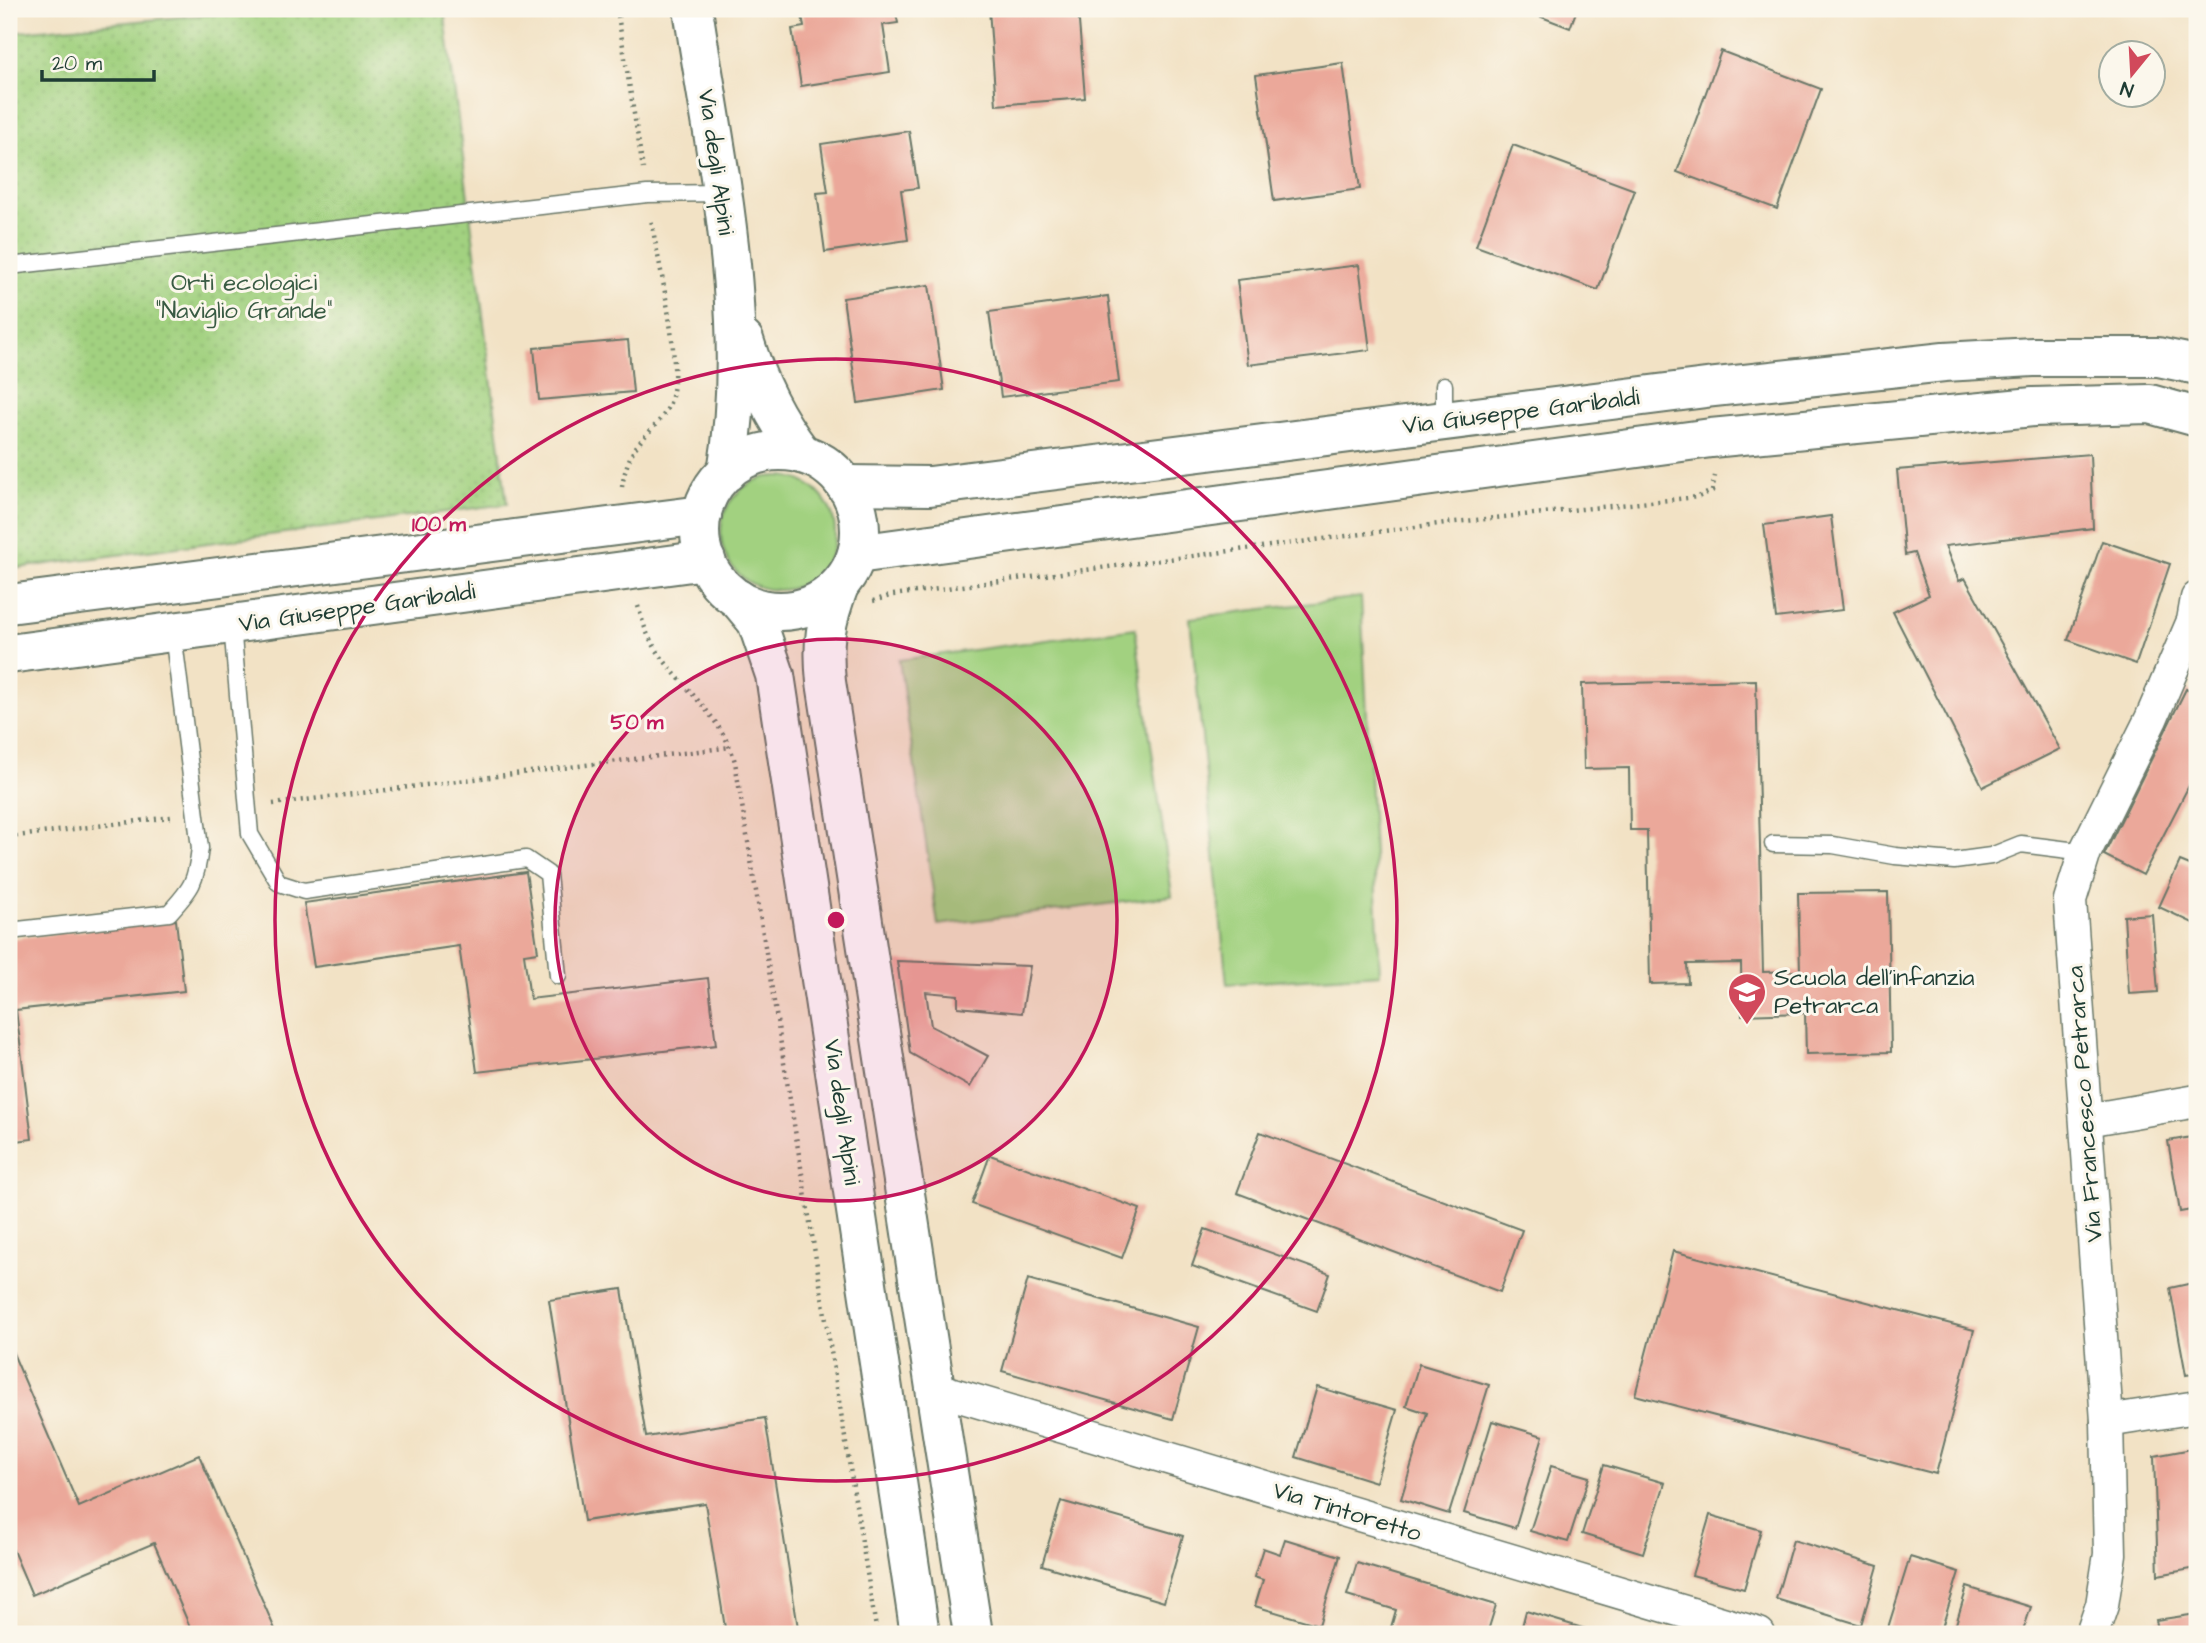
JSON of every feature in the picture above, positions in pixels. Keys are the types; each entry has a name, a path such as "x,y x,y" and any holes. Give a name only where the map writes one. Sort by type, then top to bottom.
{"street":[{"name":"Via degli Alpini","path":"693,9 721,193 736,315 736,376 727,472"},
{"name":"Via degli Alpini","path":"736,315 769,405 802,454"},
{"name":"Via Giuseppe Garibaldi","path":"845,485 930,486 1444,403 2033,357 2158,357 2197,365"},
{"name":"Via Giuseppe Garibaldi","path":"855,582 1738,436 2033,407 2150,404 2197,417"},
{"path":"855,582 812,604 788,610 762,608 738,599 719,582 706,560 701,538 702,515 711,491 738,463 761,453 787,451 802,454 827,466 845,485 859,518 860,542 855,582 827,617 823,657 973,1634"},
{"name":"Via Giuseppe Garibaldi","path":"9,604 702,515"},
{"name":"Via Giuseppe Garibaldi","path":"9,654 706,560"},
{"name":"Via Francesco Petrarca","path":"2092,1634 2102,1605 2110,1554 2107,1421 2070,900 2085,852 2151,719 2193,621 2197,598"},
{"name":"Via degli Alpini","path":"738,599 757,622 775,675 920,1634"},
{"path":"2087,1119 2197,1101"},
{"name":"Via Tintoretto","path":"936,1389 1759,1634"},
{"path":"2107,1421 2197,1407"}],"lane":[{"path":"9,266 647,194 721,193"},
{"path":"232,625 250,834 279,883 304,891 526,859 548,874 558,976"},
{"path":"9,931 169,913 187,894 197,876 200,848 173,633"},
{"path":"1773,844 1833,845 1895,856 1954,861 1991,856 2021,844 2085,852"}],"path":[{"path":"617,9 673,355 671,399 660,420 634,449 624,475 620,497 620,527"},
{"path":"855,582 874,600 893,594 1446,523 1698,497 1712,491 1714,468"},
{"path":"629,570 649,637 718,724 731,747 877,1634"},
{"path":"272,804 731,747"},
{"path":"9,837 175,816"}],"green space":[{"name":"Orti ecologici \"Naviglio Grande\"","path":"268,9 444,9 507,504 9,569 9,33"},
{"path":"778,476 800,480 819,492 831,511 835,533 831,555 819,574 800,586 778,590 756,586 737,574 725,555 721,533 725,511 737,492 756,480"},
{"path":"1361,597 1380,974 1227,984 1190,618"},
{"path":"1135,628 1172,896 938,925 899,660"}],"building":[{"path":"801,9 895,9 898,23 883,25 890,72 801,86 792,29 804,27"},
{"path":"989,9 1078,9 1085,98 996,105"},
{"path":"1521,9 1577,9 1570,28"},
{"path":"1721,51 1821,89 1777,209 1677,172"},
{"path":"1343,63 1360,189 1274,201 1256,75"},
{"path":"909,131 918,188 901,190 908,240 825,252 817,193 828,192 821,144"},
{"path":"1513,145 1635,190 1598,290 1476,246"},
{"path":"1359,265 1370,350 1248,365 1237,280"},
{"path":"929,285 944,390 858,403 843,298"},
{"path":"1108,296 1119,382 1001,397 989,312"},
{"path":"628,340 633,392 539,400 534,348"},
{"path":"2090,454 2093,528 1945,546 1959,581 1965,578 2060,749 1983,787 1893,612 1929,595 1914,553 1905,555 1897,470"},
{"path":"1831,516 1843,610 1776,618 1764,525"},
{"path":"2102,541 2170,564 2136,664 2068,640"},
{"path":"1756,680 1763,972 1800,971 1798,893 1888,892 1891,1052 1806,1054 1805,1013 1742,1015 1741,963 1687,964 1688,983 1650,984 1647,830 1630,830 1629,768 1584,769 1582,684"},
{"path":"2186,689 2197,695 2197,770 2143,875 2104,855"},
{"path":"2180,861 2197,868 2197,925 2159,907"},
{"path":"526,872 538,952 524,954 530,999 708,978 716,1045 477,1072 459,946 314,967 304,903"},
{"path":"2152,914 2158,992 2129,994 2124,916"},
{"path":"176,920 184,991 16,1010 32,1139 9,1142 9,939"},
{"path":"897,961 1030,966 1022,1013 958,1007 958,995 926,992 931,1026 988,1056 970,1087 910,1053"},
{"path":"1260,1132 1522,1230 1500,1292 1237,1193"},
{"path":"2197,1136 2197,1209 2180,1212 2168,1141"},
{"path":"990,1155 1140,1209 1122,1258 972,1204"},
{"path":"1205,1229 1330,1274 1317,1311 1192,1266"},
{"path":"1673,1251 1974,1330 1936,1474 1635,1395"},
{"path":"1028,1279 1199,1327 1173,1419 1002,1371"},
{"path":"2197,1282 2197,1373 2186,1375 2170,1288"},
{"path":"622,1289 646,1437 765,1418 799,1634 726,1634 705,1503 584,1521 549,1300"},
{"path":"9,1344 79,1507 199,1455 277,1634 193,1634 154,1543 32,1595 9,1541"},
{"path":"1419,1364 1489,1385 1449,1514 1401,1499 1427,1413 1406,1406"},
{"path":"1317,1387 1397,1410 1376,1482 1296,1457"},
{"path":"1492,1421 1543,1436 1515,1528 1464,1513"},
{"path":"2197,1448 2197,1568 2158,1575 2154,1456"},
{"path":"1604,1465 1665,1483 1643,1553 1582,1534"},
{"path":"1551,1466 1589,1477 1568,1542 1530,1531"},
{"path":"1061,1501 1183,1536 1164,1602 1042,1565"},
{"path":"1710,1515 1761,1530 1744,1589 1692,1575"},
{"path":"1285,1539 1340,1556 1319,1625 1255,1606 1263,1580 1254,1577 1263,1548 1280,1554"},
{"path":"1793,1540 1878,1566 1861,1625 1776,1599"},
{"path":"1910,1557 1959,1572 1940,1634 1886,1634"},
{"path":"1357,1563 1496,1605 1487,1634 1389,1634 1396,1610 1347,1595"},
{"path":"1967,1587 2031,1607 2022,1634 1953,1634"},
{"path":"1526,1611 1589,1630 1588,1634 1520,1634"},
{"path":"2197,1614 2197,1634 2159,1634 2156,1620"}],"place":[{"name":"Scuola dell'infanzia Petrarca","path":"1747,1026"}]}
